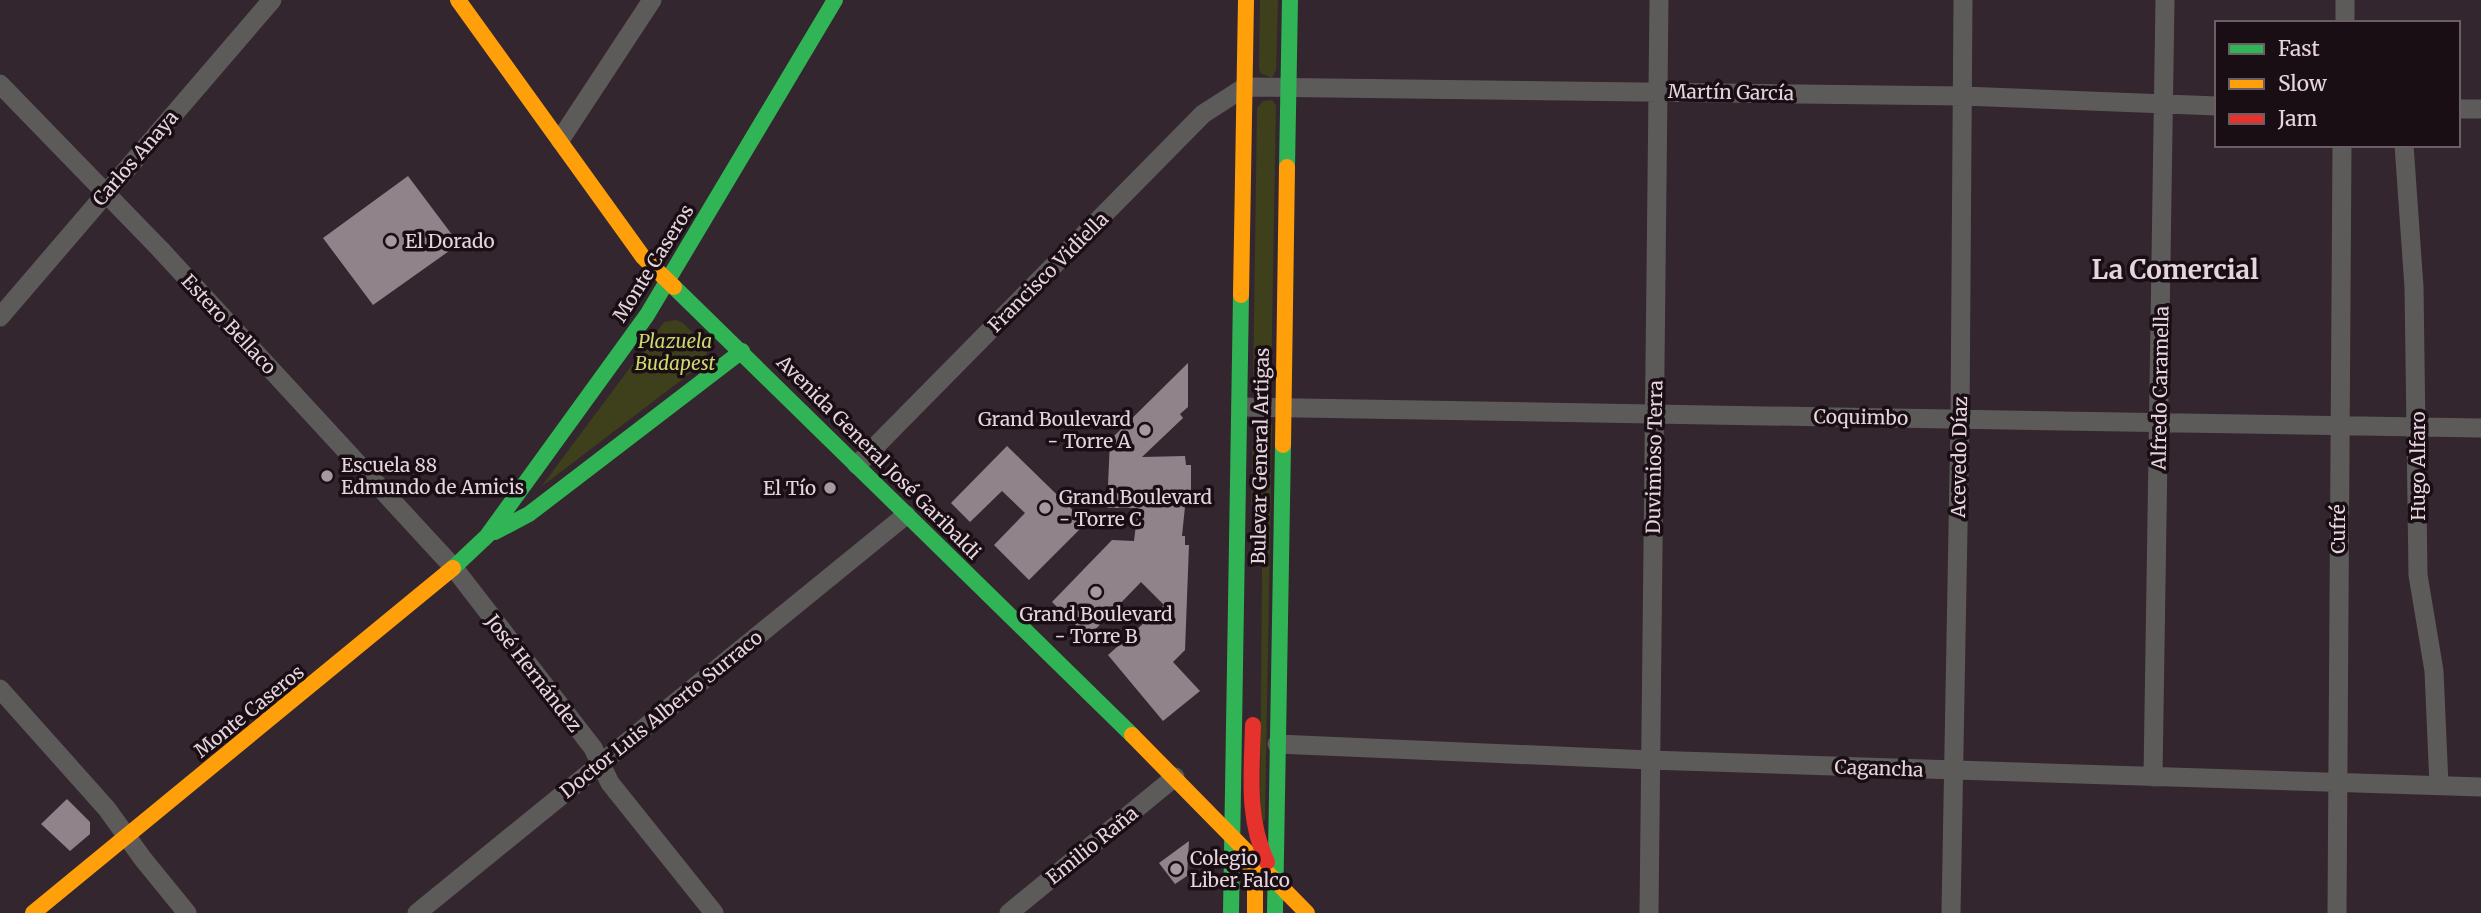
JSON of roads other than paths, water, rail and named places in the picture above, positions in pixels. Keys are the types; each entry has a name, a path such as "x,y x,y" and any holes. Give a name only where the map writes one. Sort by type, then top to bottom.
{"street":[{"name":"Carlos Anaya","path":"0,317 272,0"},
{"name":"Avenida General José Garibaldi","path":"458,0 643,257 1234,834 1307,913"},
{"path":"560,140 652,0"},
{"name":"Monte Caseros","path":"33,913 454,568 487,536 647,315 835,0"},
{"name":"Bulevar General Artigas","path":"1231,913 1246,0"},
{"name":"Bulevar General Artigas","path":"1275,913 1290,0"},
{"name":"Duvimioso Terra","path":"1649,913 1659,0"},
{"name":"Acevedo Díaz","path":"1951,913 1960,419 1963,0"},
{"name":"Alfredo Caramella","path":"2153,777 2165,0"},
{"path":"2344,21 2345,0"},
{"name":"Estero Bellaco","path":"0,84 160,249 454,568"},
{"name":"Martín García","path":"1245,87 1658,90 1963,96 2215,106"},
{"name":"Francisco Vidiella","path":"857,466 1203,114 1245,87"},
{"path":"2460,109 2481,109"},
{"name":"Cufré","path":"2337,913 2342,147"},
{"name":"Hugo Alfaro","path":"2404,147 2414,287 2418,575 2434,671 2439,785"},
{"name":"Monte Caseros","path":"487,536 529,514 741,351"},
{"name":"Coquimbo","path":"1241,407 2481,428"},
{"name":"Doctor Luis Alberto Surraco","path":"416,913 905,514"},
{"path":"1239,537 1254,580"},
{"name":"José Hernández","path":"454,568 593,748 610,783 714,913"},
{"path":"0,689 107,808 187,913"},
{"path":"1254,704 1253,827 1258,848 1276,878"},
{"name":"Cagancha","path":"1276,744 1954,771 2481,787"},
{"name":"Emilio Raña","path":"1009,913 1175,777"},
{"path":"1234,834 1249,862 1255,882 1255,913"}],"place":[{"name":"El Dorado","path":"391,241"},
{"name":"Grand Boulevard - Torre A","path":"1145,430"},
{"name":"Escuela 88 Edmundo de Amicis","path":"327,476"},
{"name":"El Tío","path":"830,488"},
{"name":"Grand Boulevard - Torre C","path":"1045,508"},
{"name":"Grand Boulevard - Torre B","path":"1096,592"},
{"name":"Colegio Liber Falco","path":"1176,869"}],"district":[{"name":"La Comercial","path":"2175,269"}],"park label":[{"name":"Plazuela Budapest","path":"675,352"}]}
